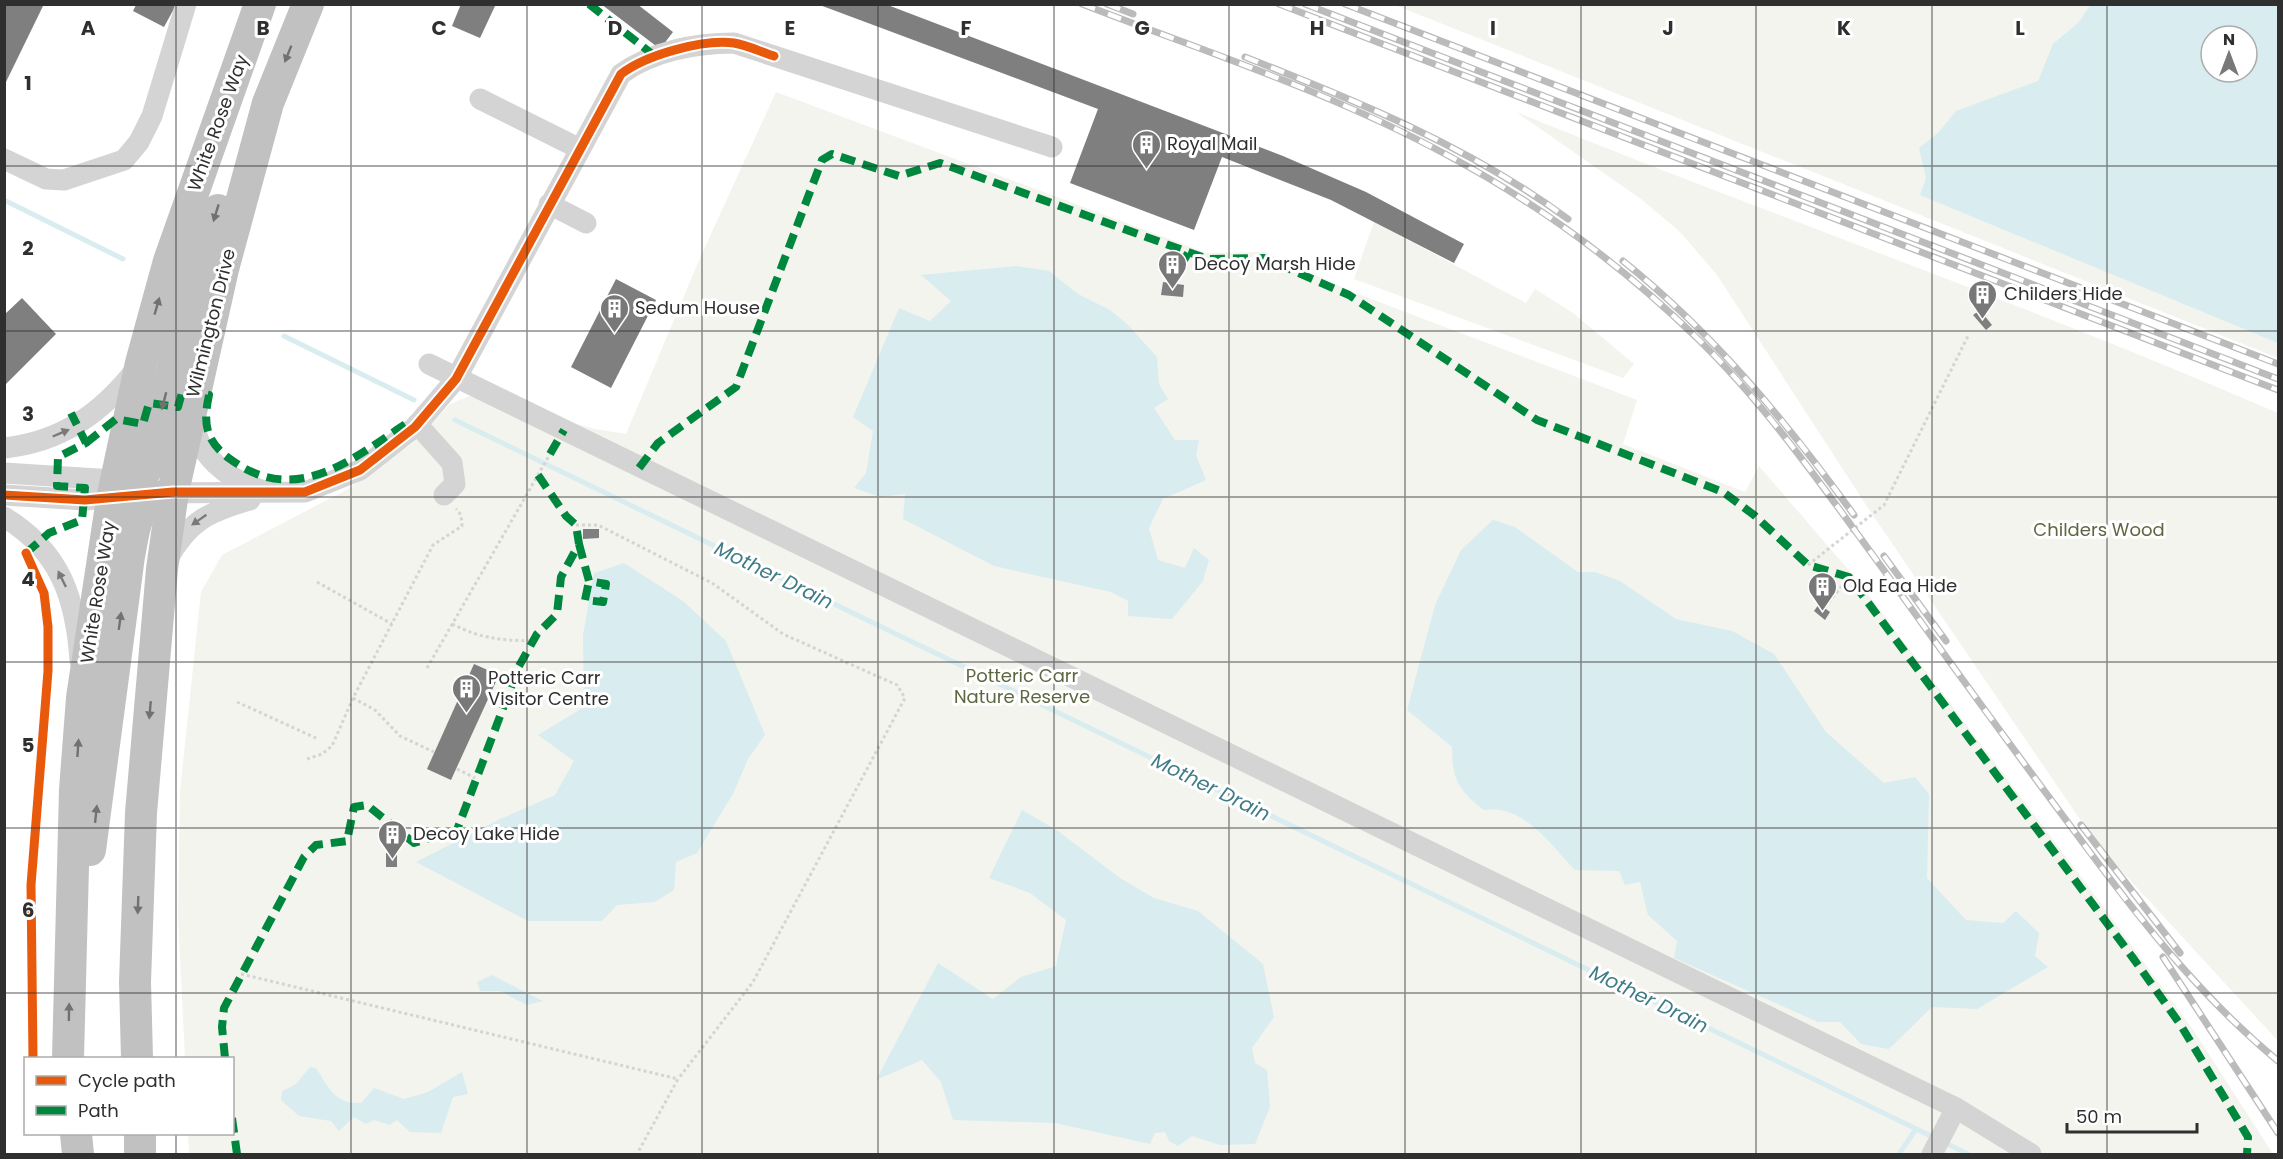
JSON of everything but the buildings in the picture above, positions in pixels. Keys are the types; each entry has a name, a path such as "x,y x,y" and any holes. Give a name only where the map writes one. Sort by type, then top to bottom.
{"highway":[{"name":"White Rose Way","path":"68,1057 75,790 82,698 122,486 141,363 170,261 261,4"},
{"name":"Wilmington Drive","path":"137,1057 135,982 141,813 162,569 173,492 191,402 223,269 268,103 308,4"},
{"path":"122,486 149,465 188,304 220,201 238,158 268,103"},
{"path":"72,911 93,842 109,698 137,516 151,500 173,492"},
{"path":"76,1135 78,1155"},
{"path":"140,1135 140,1155"}],"street":[{"path":"4,159 46,179 64,180 124,160 140,142 152,116 186,4"},
{"path":"4,473 173,492 273,494 305,492 360,470 417,424 456,379 621,74 635,64 702,43 734,43 1052,147"},
{"path":"480,99 580,149"},
{"path":"549,204 586,223"},
{"path":"4,448 52,436 77,425 115,396 141,363"},
{"path":"429,364 2031,1155"},
{"path":"191,402 195,435 204,452 221,470 244,484 273,494"},
{"path":"417,424 452,463 454,484 444,495"},
{"path":"4,495 122,486 173,492"},
{"path":"162,569 190,526 208,514 273,494"},
{"path":"4,517 39,542 50,554 66,586 79,648 82,698"},
{"path":"1932,1155 1952,1117"}],"path":[{"path":"1808,565 1884,505 1968,336"},
{"path":"427,668 550,454"},
{"path":"307,759 322,754 332,746 353,698 433,545 462,526 460,515 444,495"},
{"path":"576,525 598,525 712,583 783,634 897,685 905,698 753,982 678,1079 637,1155"},
{"path":"1825,607 1849,577"},
{"path":"317,582 392,624"},
{"path":"452,624 477,636 496,640 533,641"},
{"path":"353,698 375,710 400,736 434,752"},
{"path":"237,702 318,739"},
{"path":"457,769 475,778"},
{"path":"241,974 678,1079"}],"green space":[{"path":"1395,5 2278,5 2278,358"},
{"name":"Potteric Carr Nature Reserve","path":"776,92 1207,253 1265,252 1350,291 1637,400 1623,444 1745,492 1759,466 1858,581 2106,910 2196,1034 2273,1154 189,1154 188,1135 234,1135 234,1057 185,1057 178,916 180,791 201,592 222,555 348,489 413,443 450,404 472,395 595,429 626,434 700,258"},
{"name":"Childers Wood","path":"1516,112 2089,334 2278,413 2278,1041 2096,843 1868,508 1717,275 1680,232 1641,199"},
{"path":"1374,222 1526,303 1535,289 1573,313 1634,364 1623,378 1354,279"}],"shaded area":[{"path":"2091,4 2278,5 2278,343 1920,195 1926,178 1919,148 1938,133 1956,111 2038,81 2053,44 2079,22"},
{"path":"1016,266 1049,271 1078,294 1110,310 1127,324 1157,357 1159,384 1168,399 1154,408 1175,440 1199,440 1196,455 1206,480 1163,499 1149,528 1158,560 1185,568 1194,548 1209,560 1203,581 1172,619 1128,616 1128,601 1111,592 994,566 903,519 905,494 880,497 854,488 866,473 873,431 853,417 899,308 930,321 951,301 921,275"},
{"path":"1493,520 1515,527 1578,572 1595,572 1620,581 1676,619 1732,631 1774,654 1826,732 1884,783 1915,777 1929,794 1927,878 1966,920 2003,923 2016,911 2039,933 2035,956 2048,967 1977,1009 1932,1007 1889,1049 1861,1044 1840,1022 1818,1022 1674,958 1677,941 1648,915 1640,882 1625,885 1619,871 1575,870 1546,838 1524,819 1512,813 1484,810 1475,803 1459,784 1453,768 1452,747 1407,710 1435,605 1461,550"},
{"path":"624,563 683,601 726,641 765,735 748,759 733,794 697,853 676,862 674,890 655,902 617,905 602,921 528,921 416,862 500,819 555,795 574,761 538,735 584,707 583,635 594,573"},
{"path":"1022,810 1058,831 1120,878 1154,898 1198,911 1263,964 1274,1017 1252,1048 1255,1063 1267,1070 1270,1107 1255,1144 1220,1145 1192,1136 1178,1146 1169,1141 1165,1132 1155,1133 1150,1144 1055,1123 953,1120 941,1082 922,1060 876,1080 938,963 993,999 1021,977 1056,966 1066,920 1030,893 989,878"},
{"path":"492,975 543,1001 527,1005 500,991 480,991 477,982"},
{"path":"310,1067 316,1068 338,1098 352,1103 361,1103 374,1088 404,1099 428,1092 462,1072 468,1094 453,1097 441,1133 410,1132 397,1120 390,1125 374,1120 366,1124 354,1117 339,1131 331,1121 299,1116 281,1100 282,1091 296,1084"}],"waterway":[{"name":"Mother Drain","path":"4,200 123,259"},
{"name":"Mother Drain","path":"284,336 414,400"},
{"name":"Mother Drain","path":"455,420 1935,1138"},
{"path":"1899,1154 1916,1129"},
{"name":"Mother Drain","path":"1943,1142 1968,1154"}],"railway":[{"path":"1082,4 1313,92 1404,133 1514,194 1579,238 1640,286 1724,365 1772,421 2143,921 2220,1008 2278,1061"},
{"path":"1107,4 1133,14"},
{"path":"1279,4 2278,390"},
{"path":"1305,4 2278,379"},
{"path":"1345,4 2278,364"},
{"path":"1245,57 1371,109 1452,148 1531,193 1568,219"},
{"path":"1623,261 1688,318 1747,380 1802,446 1854,515"},
{"path":"1884,556 1946,641"},
{"path":"2081,825 2180,953"},
{"path":"2163,957 2278,1133"}],"marked path":[{"path":"589,4 656,57"},
{"path":"639,468 658,443 736,387 822,160 832,154 899,176 940,163 1208,259 1264,258 1349,295 1537,420 1723,492 1754,515 1808,565 1849,577 2180,1024 2248,1137 2247,1154"},
{"path":"1173,280 1188,253"},
{"path":"86,443 116,419 143,424 149,403 178,407 183,389 209,395 206,414 208,431 215,445 230,459 254,473 277,479 300,479 343,464 407,423"},
{"path":"26,553 49,533 82,520 85,488 57,486 58,457 86,443 71,413"},
{"path":"550,454 564,430"},
{"path":"225,1057 222,1027 224,1008 304,857 316,845 347,841 354,807 367,805 414,843 457,830 519,666 537,634 557,614 561,577 579,544 576,525 566,516 538,475"},
{"path":"579,544 589,581 606,584 603,602 585,600 589,581"},
{"path":"234,1132 237,1154"}],"cycle path":[{"path":"4,495 85,500 173,492 305,492 360,470 415,427 456,379 621,74 659,55 706,43 734,43 774,56"},
{"path":"26,553 44,593 48,627 48,671 31,885 33,1057"}],"place":[{"name":"Royal Mail","path":"1146,170"},
{"name":"Decoy Marsh Hide","path":"1173,290"},
{"name":"Childers Hide","path":"1983,320"},
{"name":"Sedum House","path":"614,334"},
{"name":"Old Eaa Hide","path":"1822,612"},
{"name":"Potteric Carr Visitor Centre","path":"467,714"},
{"name":"Decoy Lake Hide","path":"392,860"}]}
